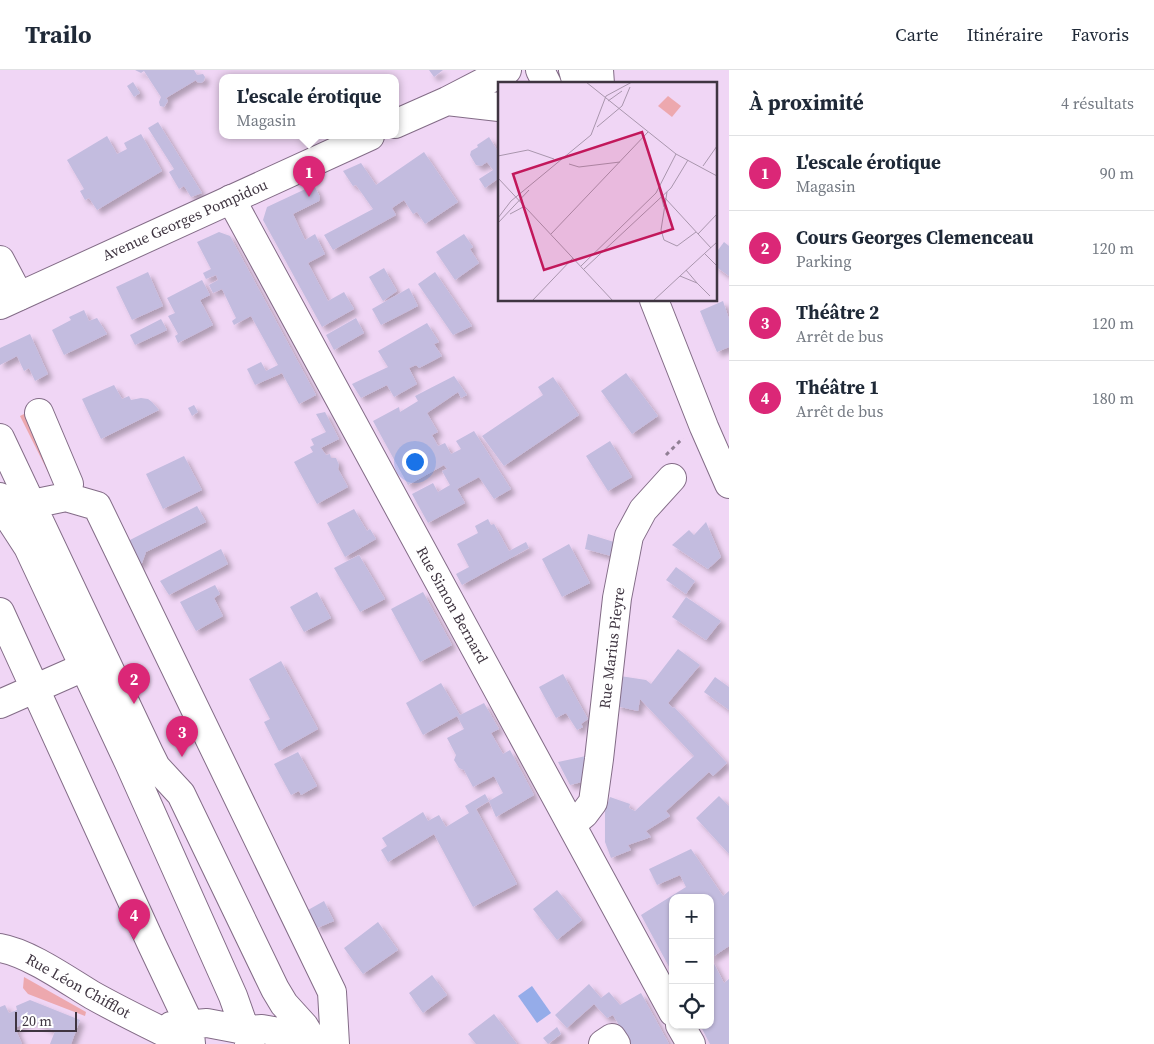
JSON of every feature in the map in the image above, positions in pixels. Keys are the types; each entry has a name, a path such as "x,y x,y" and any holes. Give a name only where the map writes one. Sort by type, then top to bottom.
{"street":[{"path":"399,122 447,101 482,77 507,70"},
{"path":"540,70 546,82"},
{"path":"447,101 498,107"},
{"name":"Avenue Georges Pompidou","path":"10,300 363,139"},
{"name":"Rue Simon Bernard","path":"231,199 669,1005"},
{"path":"0,260 10,300"},
{"path":"654,301 704,427 729,484"},
{"path":"39,412 69,484 66,498"},
{"path":"0,438 149,753 161,772 174,784 181,794 274,989 293,1015 322,1041 332,992 97,506 66,498 32,504"},
{"name":"Rue Marius Pieyre","path":"572,824 584,814 593,802 617,598 629,536 668,468"},
{"path":"4,515 28,547 129,763 233,996 244,1039"},
{"path":"0,612 152,946 189,1037"},
{"path":"0,704 84,667"},
{"path":"161,772 180,778 185,782 292,1000 293,1015"},
{"name":"Rue Léon Chifflot","path":"0,948 24,957 155,1028 189,1037 207,1023 244,1039 262,1029 322,1041"},
{"path":"244,1039 274,989"},
{"path":"682,1029 691,1044"},
{"path":"603,1044 612,1038 616,1044"}],"path":[{"path":"668,468 686,436"}],"shaded area":[{"path":"30,411 60,474 51,478 20,416"},
{"path":"24,977 86,1012 85,1016 28,994 23,988"}],"water":[{"path":"532,986 551,1013 537,1023 518,996"}],"building":[{"path":"135,70 194,70 197,75 203,74 205,77 201,83 196,80 166,98 168,101 164,107 160,106 161,97 144,71 141,73"},
{"path":"429,70 443,70 434,77"},
{"path":"133,82 140,93 134,97 127,86"},
{"path":"158,122 202,193 191,197 184,186 179,189 169,172 174,169 148,128"},
{"path":"141,134 162,171 97,210 89,198 85,200 80,191 84,189 67,160 107,136 117,154 127,149 124,143"},
{"path":"489,137 498,151 498,179 485,188 479,179 493,170 487,162 481,166 476,165 470,155 471,151 478,147 477,145"},
{"path":"424,152 458,202 425,224 417,212 413,214 404,200 392,208 396,215 333,250 324,235 373,209 356,185 353,186 343,171 361,163 376,185"},
{"path":"314,185 320,197 319,201 293,214 305,240 315,234 325,254 308,263 328,301 344,292 354,309 322,327 263,220 267,207"},
{"path":"219,232 230,236 316,395 299,404 282,373 255,385 247,369 261,362 266,371 278,365 251,316 234,325 232,321 236,318 222,289 213,293 209,285 218,280 216,275 206,279 203,273 211,269 197,242"},
{"path":"464,234 473,247 470,249 479,263 455,280 436,252"},
{"path":"724,242 729,246 729,276 716,267 716,253"},
{"path":"384,268 397,291 383,301 369,277"},
{"path":"148,272 163,306 132,320 116,287"},
{"path":"435,272 472,326 453,335 418,284"},
{"path":"202,280 210,295 200,300 213,325 178,343 175,336 178,334 168,316 175,313 167,298"},
{"path":"409,288 418,306 381,325 372,309"},
{"path":"723,301 729,319 729,347 717,352 700,311"},
{"path":"84,310 89,321 97,318 107,334 64,355 52,330 71,320 69,317"},
{"path":"356,318 364,333 334,350 326,335"},
{"path":"161,319 167,330 135,345 130,335"},
{"path":"427,323 439,342 434,344 442,356 419,368 416,365 409,368 417,384 394,397 387,385 361,398 352,384 388,367 378,351"},
{"path":"30,334 48,374 35,381 29,368 24,371 17,356 0,365 0,348"},
{"path":"626,373 658,416 632,434 601,391"},
{"path":"454,376 467,395 461,398 458,392 427,413 438,432 432,435 438,446 445,443 451,454 461,449 456,441 474,431 511,489 494,499 479,477 457,489 465,503 428,523 412,494 433,483 441,498 438,492 450,485 442,471 447,469 444,465 408,485 373,421 399,407 400,412 418,401 415,396"},
{"path":"553,377 579,415 504,466 482,436 543,395 538,387"},
{"path":"114,385 122,399 129,396 131,400 148,399 159,410 101,439 82,399"},
{"path":"194,405 198,412 192,416 188,408"},
{"path":"325,412 339,439 321,448 326,455 330,454 331,458 336,458 339,465 338,469 348,487 317,504 294,462 313,452 310,447 314,445 311,439 326,432 316,414"},
{"path":"610,441 632,477 608,491 586,456"},
{"path":"184,456 202,490 163,509 146,474"},
{"path":"197,506 206,522 146,552 142,563 136,566 124,543"},
{"path":"354,509 367,531 370,529 376,539 345,557 327,523"},
{"path":"488,519 491,525 494,524 509,551 526,542 529,548 462,585 456,574 469,567 457,544 478,533 475,526"},
{"path":"706,522 721,557 708,569 672,545 689,530 694,535"},
{"path":"588,534 614,542 611,556 585,549"},
{"path":"569,544 590,583 562,597 542,559"},
{"path":"221,549 228,564 169,595 160,581"},
{"path":"359,555 385,599 360,612 334,568"},
{"path":"676,567 695,581 686,594 666,580"},
{"path":"215,585 220,594 214,598 223,616 196,631 180,602"},
{"path":"317,592 331,618 304,632 290,607"},
{"path":"423,592 452,645 420,662 391,609"},
{"path":"686,597 721,621 706,640 672,617"},
{"path":"678,649 700,665 668,703 727,763 713,776 709,772 666,811 670,816 646,831 651,837 628,845 631,850 611,858 605,842 605,811 610,797 630,804 629,808 635,811 694,756 640,699 638,711 616,706 620,676 646,680 651,684"},
{"path":"281,661 318,729 279,751 264,722 270,719 249,679"},
{"path":"563,674 588,719 581,724 583,727 577,730 566,713 556,718 539,687"},
{"path":"715,677 729,687 729,710 704,692"},
{"path":"441,683 460,715 484,703 499,729 491,733 503,754 510,750 534,795 496,817 489,801 503,793 494,776 473,787 464,770 459,768 454,760 456,755 447,738 464,729 457,716 423,735 406,703"},
{"path":"298,752 317,786 301,795 299,791 291,795 274,764"},
{"path":"586,756 582,782 570,785 558,762"},
{"path":"485,794 489,801 476,809 517,884 473,907 434,834 388,862 381,850 387,846 382,838 423,812 428,821 439,815 446,827 469,813 465,806"},
{"path":"719,796 729,806 729,854 696,818"},
{"path":"691,849 723,896 729,891 729,946 714,956 714,894 675,894 686,887 680,875 657,885 649,869"},
{"path":"557,890 582,920 557,940 533,909"},
{"path":"669,898 669,967 641,915"},
{"path":"324,901 334,921 317,928 308,910"},
{"path":"378,922 398,950 363,974 344,948"},
{"path":"714,964 724,983 729,979 729,1044 710,1044 702,1029 714,1029"},
{"path":"432,975 447,995 423,1013 409,993"},
{"path":"589,984 601,998 609,992 620,1005 641,993 669,1044 630,1044 613,1015 607,1018 594,1004 567,1028 555,1015"},
{"path":"30,1000 80,1020 71,1044 50,1044 55,1031 32,1020 15,1028 22,1044 0,1044 0,1007 5,1005 9,1013 17,1010 16,1006"},
{"path":"494,1014 517,1044 476,1044 468,1034"},
{"path":"557,1027 561,1034 548,1044 543,1038"}],"place":[{"name":"L'escale érotique","path":"309,197"},
{"name":"Cours Georges Clemenceau","path":"134,704"},
{"name":"Théâtre 2","path":"182,757"},
{"name":"Théâtre 1","path":"134,940"}]}
